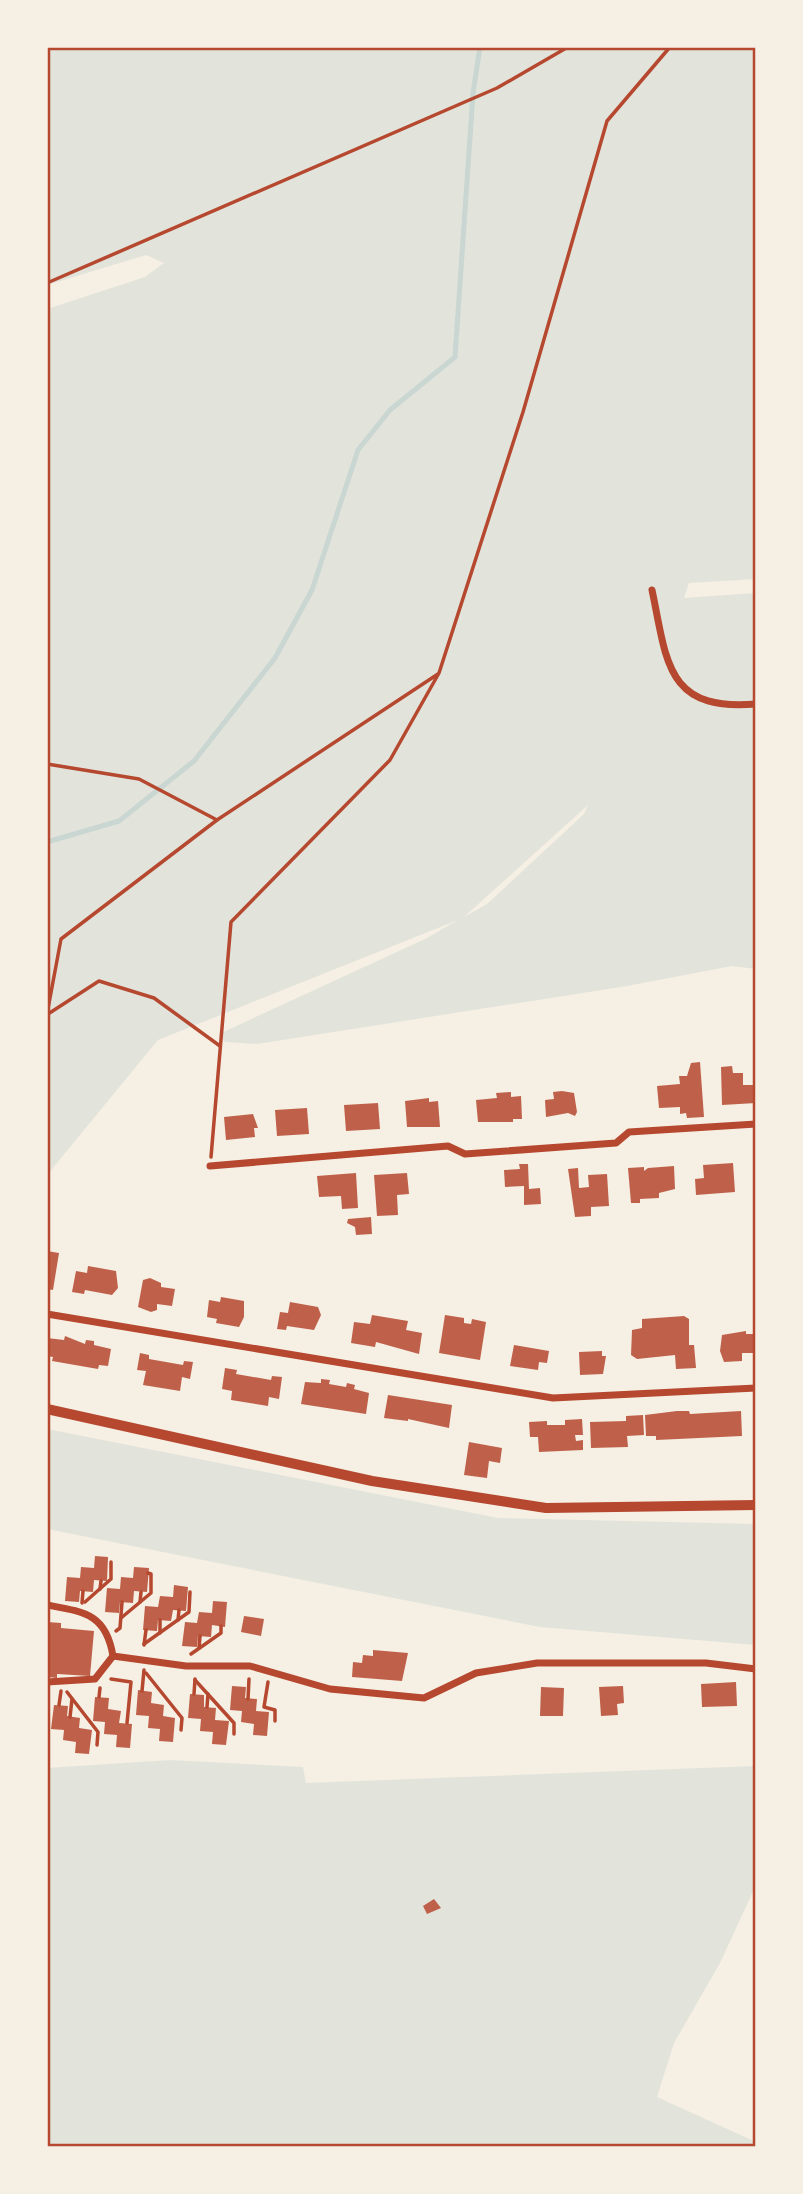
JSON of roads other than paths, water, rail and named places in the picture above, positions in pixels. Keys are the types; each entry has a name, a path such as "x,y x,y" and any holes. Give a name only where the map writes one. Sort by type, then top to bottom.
{"street":[{"path":"652,590 669,669 686,691 711,702 756,704"},
{"path":"210,1166 448,1146 465,1154 616,1143 629,1132 756,1124"},
{"path":"47,1314 553,1398 756,1388"},
{"path":"47,1409 372,1481 546,1508 756,1505"},
{"path":"47,1605 79,1607 101,1623 110,1638 113,1656 94,1679 47,1682"},
{"path":"113,1656 196,1666 250,1666 270,1669 330,1689 424,1698 476,1673 537,1663 706,1663 756,1669"}],"waterway":[{"path":"47,842 119,821 194,761 275,658 312,590 358,450 390,410 455,357 473,93 480,47"}]}
